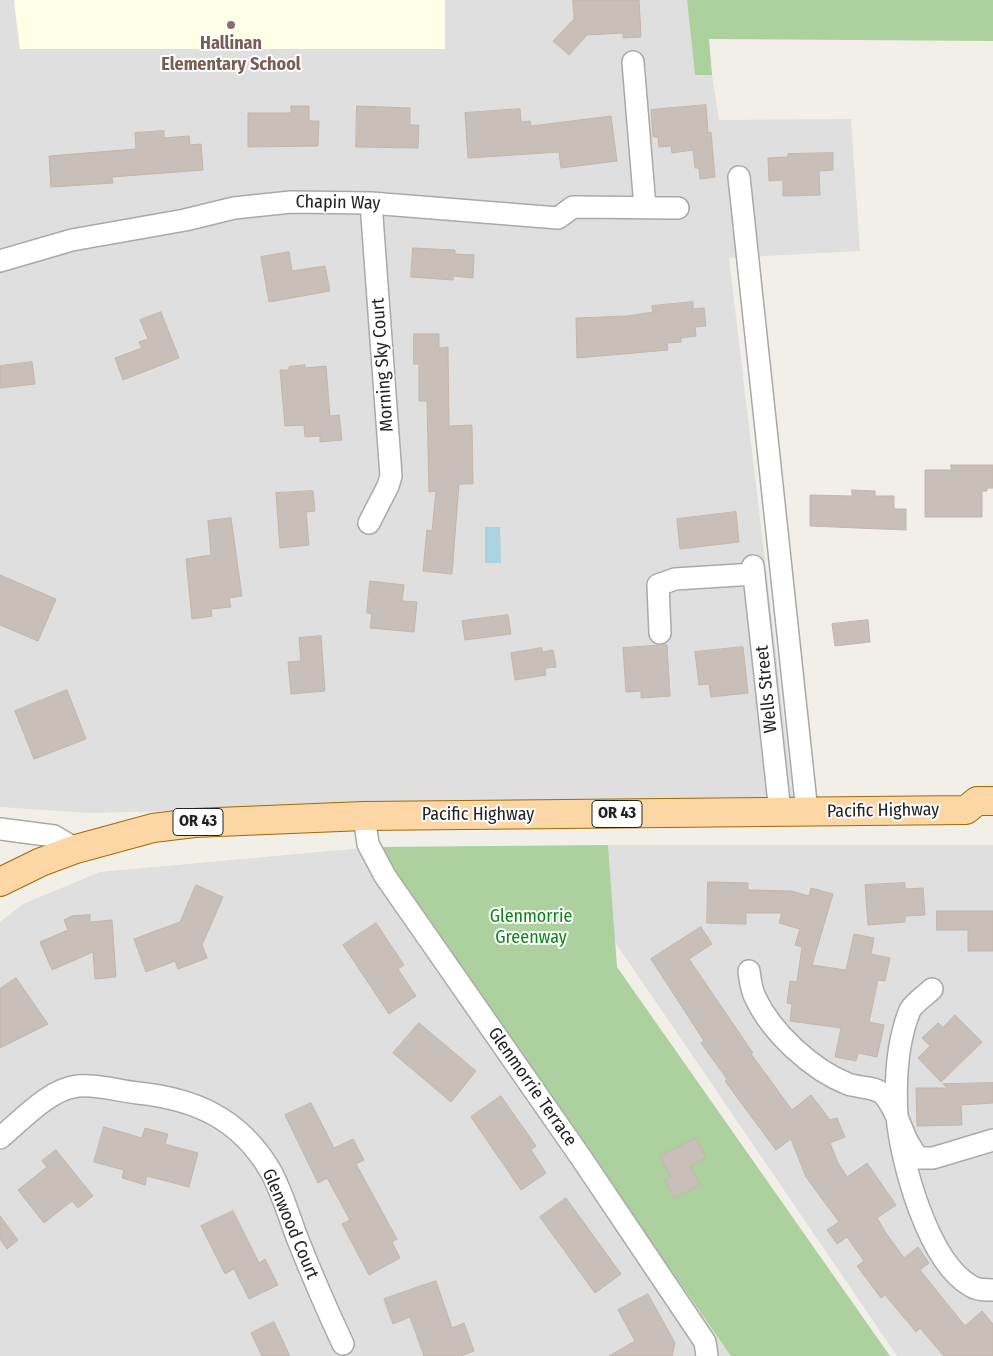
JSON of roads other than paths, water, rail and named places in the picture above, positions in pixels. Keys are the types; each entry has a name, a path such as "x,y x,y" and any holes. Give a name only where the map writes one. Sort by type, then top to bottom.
{"main road":[{"name":"Pacific Highway","path":"0,882 41,862 76,849 153,828 194,823 364,816 966,810 977,801 993,801"},
{"name":"Pacific Highway","path":"966,810 977,820 993,820"}],"street":[{"path":"633,62 645,207"},
{"path":"739,177 807,812"},
{"name":"Chapin Way","path":"0,261 72,240 185,220 234,208 290,202 371,203 558,218 573,207 678,208"},
{"name":"Morning Sky Court","path":"369,523 388,486 391,476 371,203"},
{"name":"Wells Street","path":"660,633 658,585 675,579 754,570 780,812"},
{"name":"Glenmorrie Terrace","path":"364,816 368,844 385,876 582,1159 705,1342 707,1356"},
{"path":"0,829 54,836 76,849"},
{"path":"749,971 753,995 762,1011 788,1042 811,1063 828,1074 849,1084 879,1091 890,1104 913,1152 919,1158 933,1158 993,1140"},
{"path":"932,989 911,1009 901,1043 896,1096 898,1118 912,1189 936,1247 958,1276 971,1287 993,1290"},
{"name":"Glenwood Court","path":"0,1138 52,1095 77,1086 100,1087 187,1101 213,1113 252,1145 270,1171 313,1277 343,1344"}],"water":[{"path":"485,527 500,527 501,563 485,563"}],"place":[{"name":"Hallinan Elementary School","path":"231,25"}],"park label":[{"name":"Glenmorrie Greenway","path":"531,928"}]}
